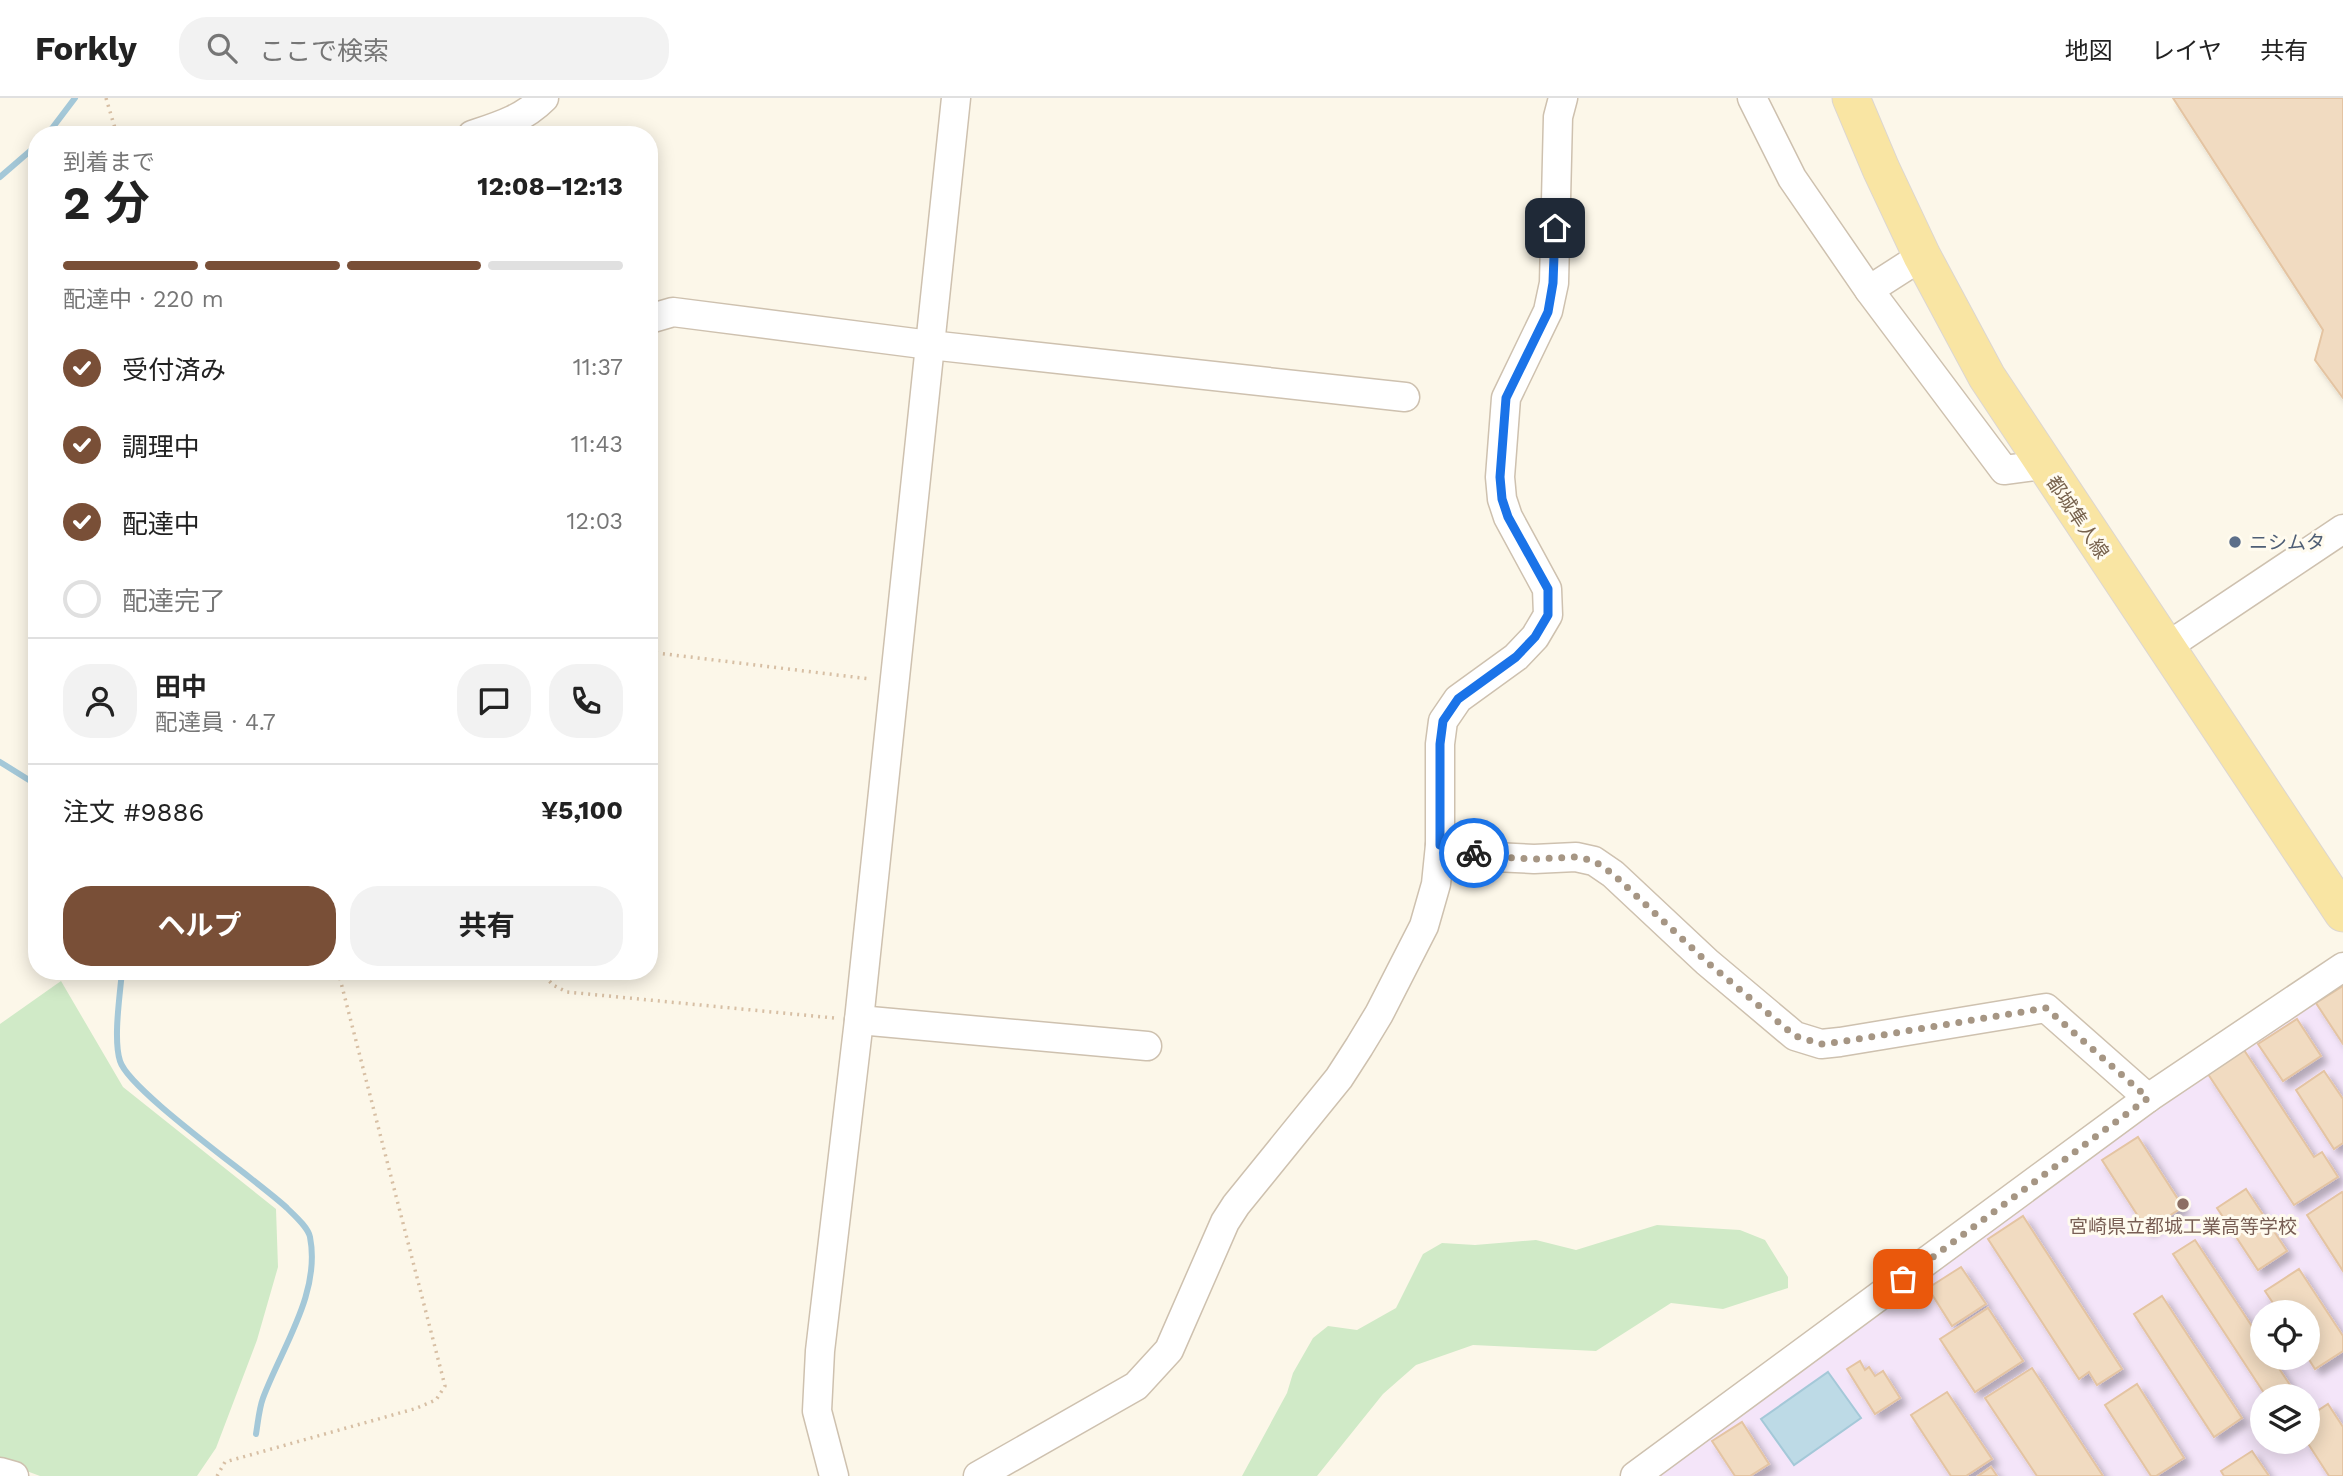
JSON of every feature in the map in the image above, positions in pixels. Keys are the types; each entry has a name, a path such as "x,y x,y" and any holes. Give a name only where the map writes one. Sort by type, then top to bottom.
{"main road":[{"name":"都城隼人線","path":"1852,98 1881,169 1922,256 1987,377 2343,913"}],"street":[{"path":"498,126 528,113 544,98"},
{"path":"834,1476 817,1411 820,1351 859,1020 956,98"},
{"path":"978,1476 1136,1386 1169,1350 1225,1222 1339,1078 1379,1014 1424,926 1437,884 1440,845 1440,744 1443,721 1458,699 1516,657 1535,637 1548,615 1548,589 1508,517 1502,499 1500,477 1506,398 1548,312 1553,283 1558,117 1563,98"},
{"path":"1752,98 1792,178 1869,290 2004,470 2044,465"},
{"path":"1869,290 1922,256"},
{"path":"658,316 673,312 930,345 1405,397"},
{"path":"2165,648 2343,528"},
{"path":"1440,845 1494,857 1576,857 1594,861 1613,874 1707,962 1795,1036 1821,1044 1840,1042 2046,1008 2148,1098"},
{"path":"1635,1476 2148,1098 2343,967"},
{"path":"859,1020 1147,1046"},
{"path":"0,1472 14,1476"}],"path":[{"path":"106,98 114,126"},
{"path":"658,653 895,682"},
{"path":"217,1476 225,1462 414,1409 436,1400 445,1386 340,980"},
{"path":"548,980 567,992 859,1020"}],"shaded area":[{"name":"宮崎県立都城工業高等学校","path":"2343,982 2343,1476 1652,1476 2170,1095"}],"green space":[{"path":"61,981 123,1087 276,1209 278,1267 257,1340 216,1448 197,1476 40,1476 0,1461 0,1024"},
{"path":"1657,1225 1740,1230 1765,1240 1788,1277 1788,1288 1723,1309 1671,1303 1596,1351 1473,1345 1416,1365 1383,1394 1317,1476 1242,1476 1313,1338 1328,1326 1357,1330 1396,1308 1423,1254 1442,1243 1475,1245 1536,1240 1576,1250"}],"water":[{"path":"1828,1372 1861,1418 1794,1465 1761,1419"}],"building":[{"path":"2173,98 2343,98 2343,398 2315,360 2323,330"},
{"path":"2343,986 2343,1044 2316,1003"},
{"path":"2297,1019 2321,1056 2283,1081 2258,1044"},
{"path":"2244,1050 2314,1157 2322,1152 2338,1177 2294,1205 2208,1074"},
{"path":"2324,1071 2343,1099 2343,1143 2334,1149 2296,1090"},
{"path":"2138,1137 2183,1207 2147,1230 2102,1160"},
{"path":"2246,1189 2287,1251 2258,1270 2217,1208"},
{"path":"2342,1192 2343,1194 2343,1271 2307,1215"},
{"path":"2023,1216 2122,1369 2097,1385 2089,1372 2079,1379 1988,1239"},
{"path":"2195,1240 2250,1323 2250,1370 2280,1370 2289,1384 2258,1384 2173,1254"},
{"path":"1961,1267 1986,1304 1952,1326 1928,1288"},
{"path":"2299,1269 2319,1300 2271,1300 2265,1291"},
{"path":"2162,1296 2242,1418 2214,1437 2134,1314"},
{"path":"2320,1301 2343,1336 2343,1351 2320,1366"},
{"path":"1988,1308 2023,1361 1975,1392 1940,1339"},
{"path":"1860,1361 1865,1370 1869,1367 1875,1376 1883,1371 1900,1398 1875,1414 1847,1369"},
{"path":"2032,1368 2103,1476 2037,1476 1985,1398"},
{"path":"2137,1384 2184,1458 2156,1476 2151,1476 2105,1405"},
{"path":"1947,1392 1992,1459 1966,1476 1951,1476 1911,1415"},
{"path":"2328,1404 2343,1427 2343,1476 2329,1476 2315,1454 2320,1454 2320,1409"},
{"path":"1742,1422 1769,1464 1750,1476 1735,1476 1712,1441"},
{"path":"2250,1452 2269,1476 2224,1476 2221,1471"},
{"path":"1991,1467 1997,1476 1978,1476"}],"waterway":[{"path":"54,126 75,98"},
{"path":"0,177 28,153"},
{"path":"0,762 28,779"},
{"path":"121,980 117,1041 120,1061 128,1075 195,1135 287,1208 309,1233 312,1258 305,1299 263,1398 256,1434"}],"way so far":[{"path":"1474,853 1534,859 1576,857 1594,861 1613,874 1707,962 1795,1036 1821,1044 1840,1042 2046,1008 2148,1098 1903,1279"}],"place":[{"name":"ニシムタ","path":"2235,542"},
{"name":"宮崎県立都城工業高等学校","path":"2183,1204"}],"route":[{"path":"1474,853 1440,845 1440,744 1443,721 1458,699 1516,657 1535,637 1548,615 1548,589 1508,517 1502,499 1500,477 1506,398 1548,312 1553,283 1555,228"}]}
